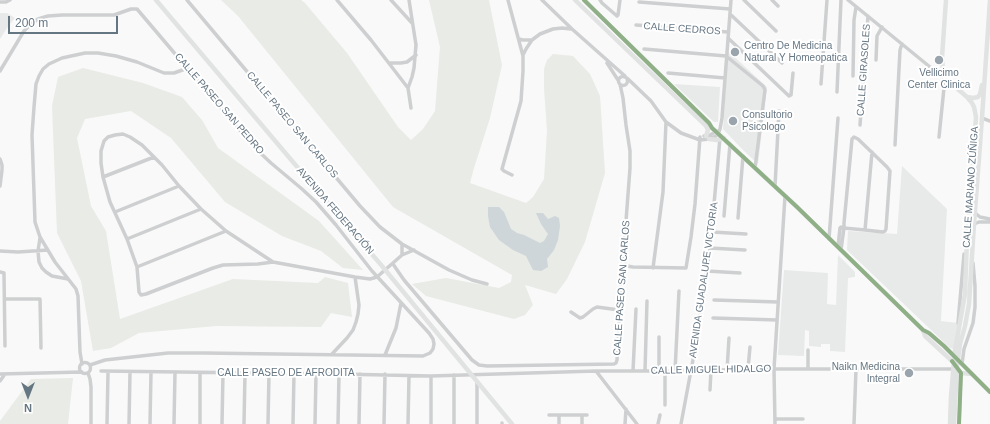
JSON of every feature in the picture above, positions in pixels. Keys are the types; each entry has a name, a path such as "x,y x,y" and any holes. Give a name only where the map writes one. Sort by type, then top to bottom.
{"main road":[{"name":"AVENIDA FEDERACIÓN","path":"156,0 382,266 512,424"},
{"path":"575,0 706,126 712,128"},
{"path":"584,0 709,123 712,128 775,186 923,330 929,333 953,355 990,392"},
{"path":"946,0 942,57 945,78 967,97 975,98 980,94 988,65"},
{"name":"CALLE MARIANO ZÚÑIGA","path":"954,424 957,367 960,344 969,304 982,118 988,65 990,0"},
{"name":"CALLE MARIANO ZÚÑIGA","path":"949,424 954,366 965,294 967,239 974,144 975,112 972,103 967,97"},
{"path":"706,126 708,130 708,138 720,135"},
{"path":"974,144 980,145"},
{"path":"923,330 925,336 952,361 961,373 972,374"}],"street":[{"path":"0,2 10,0"},
{"name":"CALLE PASEO SAN CARLOS","path":"187,0 360,206 380,227 402,244 460,275 487,284"},
{"path":"336,0 390,63 408,88"},
{"path":"391,0 412,23"},
{"path":"409,0 416,55 408,88 411,108"},
{"path":"508,0 523,56 521,101 502,169 512,175"},
{"path":"542,0 604,59 626,77 650,101 666,122 687,136 708,138 720,135"},
{"path":"580,5 584,0"},
{"path":"600,0 602,4 617,16 620,0"},
{"name":"AVENIDA GUADALUPE VICTORIA","path":"680,424 691,371 712,232 731,0"},
{"path":"744,0 776,31"},
{"path":"772,0 778,6"},
{"path":"821,84 827,0"},
{"path":"837,92 841,0"},
{"path":"848,0 945,78 940,137"},
{"path":"639,2 730,9"},
{"path":"853,76 854,20 856,7"},
{"name":"CALLE PASEO SAN PEDRO","path":"0,70 24,30 38,19 48,16 62,15 114,15 134,8 139,11 255,148 316,202 377,277 433,339 434,344 430,353 425,355 168,354 105,360 90,365"},
{"path":"730,14 782,63"},
{"name":"CALLE GIRASOLES","path":"860,125 868,16"},
{"name":"CALLE CEDROS","path":"636,25 728,32"},
{"path":"876,60 877,36 882,27"},
{"path":"523,56 532,40 546,31 562,28 572,29"},
{"path":"728,38 789,96 791,96 793,72"},
{"path":"519,39 532,40"},
{"path":"895,146 900,50 902,44"},
{"path":"644,49 726,56 765,88 755,168"},
{"path":"82,372 80,368 82,364 80,352 78,296 76,289 40,237 35,222 32,135 36,84 43,69 49,64 62,58 85,53 98,53 116,56 137,62 164,73 174,73 188,68"},
{"path":"390,63 407,62 416,55"},
{"path":"604,59 622,83 640,91"},
{"path":"668,73 725,78"},
{"path":"622,83 620,77 626,77"},
{"name":"CALLE PASEO SAN CARLOS","path":"391,265 472,360 482,366 615,364 617,360 619,310 630,168 630,151 622,83 628,81 626,77"},
{"path":"775,186 779,111"},
{"path":"829,239 838,118"},
{"path":"982,118 990,120"},
{"path":"653,268 663,192 666,122"},
{"path":"273,262 226,231 201,209 142,145 123,134 108,137 104,141 101,151 103,177 110,202 137,267 139,292 141,295 213,268 273,262 370,279 377,277 402,255 414,250"},
{"path":"839,249 842,228 844,223 852,140 854,137 872,152 890,171 886,229 883,232 842,228"},
{"path":"623,262 627,266 633,267 686,268 694,211 699,138"},
{"path":"724,216 730,144"},
{"path":"865,230 872,152"},
{"path":"738,218 743,156"},
{"path":"103,177 154,157"},
{"path":"0,159 2,170 0,186"},
{"path":"115,212 179,186"},
{"path":"775,424 774,369 785,196"},
{"path":"126,239 201,209"},
{"path":"975,213 980,218 990,219"},
{"path":"974,224 980,222 990,222"},
{"path":"137,267 226,231"},
{"path":"712,232 746,234"},
{"path":"40,237 38,251 39,262 42,268 52,276 68,279"},
{"path":"949,424 951,369 960,308 964,254 967,239"},
{"path":"402,244 402,255"},
{"path":"710,248 745,250"},
{"path":"0,251 18,252 48,250"},
{"path":"962,364 965,346 973,323 975,307 975,274 972,256"},
{"path":"622,274 627,269 633,267"},
{"path":"707,271 740,273"},
{"path":"0,272 4,273 5,346"},
{"path":"332,354 353,330 356,322 359,305 354,277"},
{"path":"675,371 679,292"},
{"path":"5,299 40,300 41,348"},
{"path":"714,300 778,302"},
{"path":"645,371 647,301"},
{"path":"385,355 396,328 401,303"},
{"path":"571,312 580,318 597,307 619,310"},
{"path":"633,371 636,309"},
{"path":"712,318 777,320"},
{"path":"659,336 659,371"},
{"path":"727,370 729,338"},
{"path":"955,344 960,348 965,346"},
{"path":"748,370 750,347"},
{"path":"808,350 808,369"},
{"path":"82,364 85,363 90,365 91,369 88,373 91,387 91,424"},
{"name":"CALLE MIGUEL HIDALGO","path":"472,375 596,370 691,371 774,369 951,369"},
{"path":"854,424 856,369"},
{"path":"596,370 637,424"},
{"path":"710,390 711,370"},
{"name":"CALLE PASEO DE AFRODITA","path":"101,371 384,374 409,376 472,375"},
{"path":"665,371 665,404"},
{"path":"106,424 108,372"},
{"path":"129,424 130,372"},
{"path":"150,424 151,372"},
{"path":"174,424 175,372"},
{"path":"0,374 88,373"},
{"path":"200,373 200,424"},
{"path":"222,424 223,373"},
{"path":"244,424 245,373"},
{"path":"268,424 269,373"},
{"path":"293,424 294,373"},
{"path":"959,424 961,373"},
{"path":"0,381 5,374"},
{"path":"315,424 316,374"},
{"path":"338,424 339,374"},
{"path":"359,424 360,374"},
{"path":"384,374 384,424"},
{"path":"454,375 454,424"},
{"path":"408,424 409,376"},
{"path":"431,376 431,424"},
{"path":"477,382 477,424"},
{"path":"625,424 626,410"},
{"path":"549,415 588,415"},
{"path":"559,415 559,424"},
{"path":"582,415 582,424"},
{"path":"658,424 660,415"},
{"path":"775,419 803,419"}],"shaded area":[{"path":"221,0 301,0 347,53 398,127 411,140 423,129 435,111 440,47 429,0 489,0 502,65 490,118 470,183 526,203 533,197 544,179 547,131 544,69 547,60 553,54 573,56 590,74 600,96 605,173 585,242 567,279 556,294 525,285 533,305 525,315 514,319 426,296 412,284 446,278 499,288 511,282 512,275 393,207 238,16"},
{"path":"0,13 7,13 15,18 0,39"},
{"path":"728,51 767,87 758,164 723,129"},
{"path":"83,68 143,83 182,97 202,120 218,148 319,221 363,270 343,268 321,251 282,236 225,202 171,138 131,111 85,119 77,138 91,206 106,231 120,319 233,279 318,283 325,277 348,283 352,317 331,313 321,327 216,326 139,333 111,348 93,351 81,281 57,233 52,106 58,77"},
{"path":"674,84 720,87 718,122 714,122"},
{"path":"902,166 947,209 941,321 958,323 954,349 950,348 847,250 848,231 897,234"},
{"path":"488,207 499,207 504,212 511,229 540,243 544,241 548,234 536,213 543,213 548,219 555,216 559,218 560,226 558,240 554,250 547,259 548,267 541,271 533,270 526,256 513,250 499,240 490,227"},
{"path":"838,255 855,272 855,277 848,278 845,352 830,351 830,344 821,344 821,347 809,346 809,331 805,330 804,356 778,355 784,270 828,273 827,304 836,305"},
{"path":"73,378 68,424 0,424 0,421 31,379"}],"transit line":[{"path":"584,0 709,123 712,128 797,207 923,330 929,333 944,346 990,392"},
{"path":"952,361 961,373 959,424"}],"place":[{"name":"Centro De Medicina Natural Y Homeopatica","path":"735,52"},
{"name":"Vellicimo Center Clinica","path":"939,60"},
{"name":"Consultorio Psicologo","path":"733,121"},
{"name":"Naikn Medicina Integral","path":"909,373"}]}
